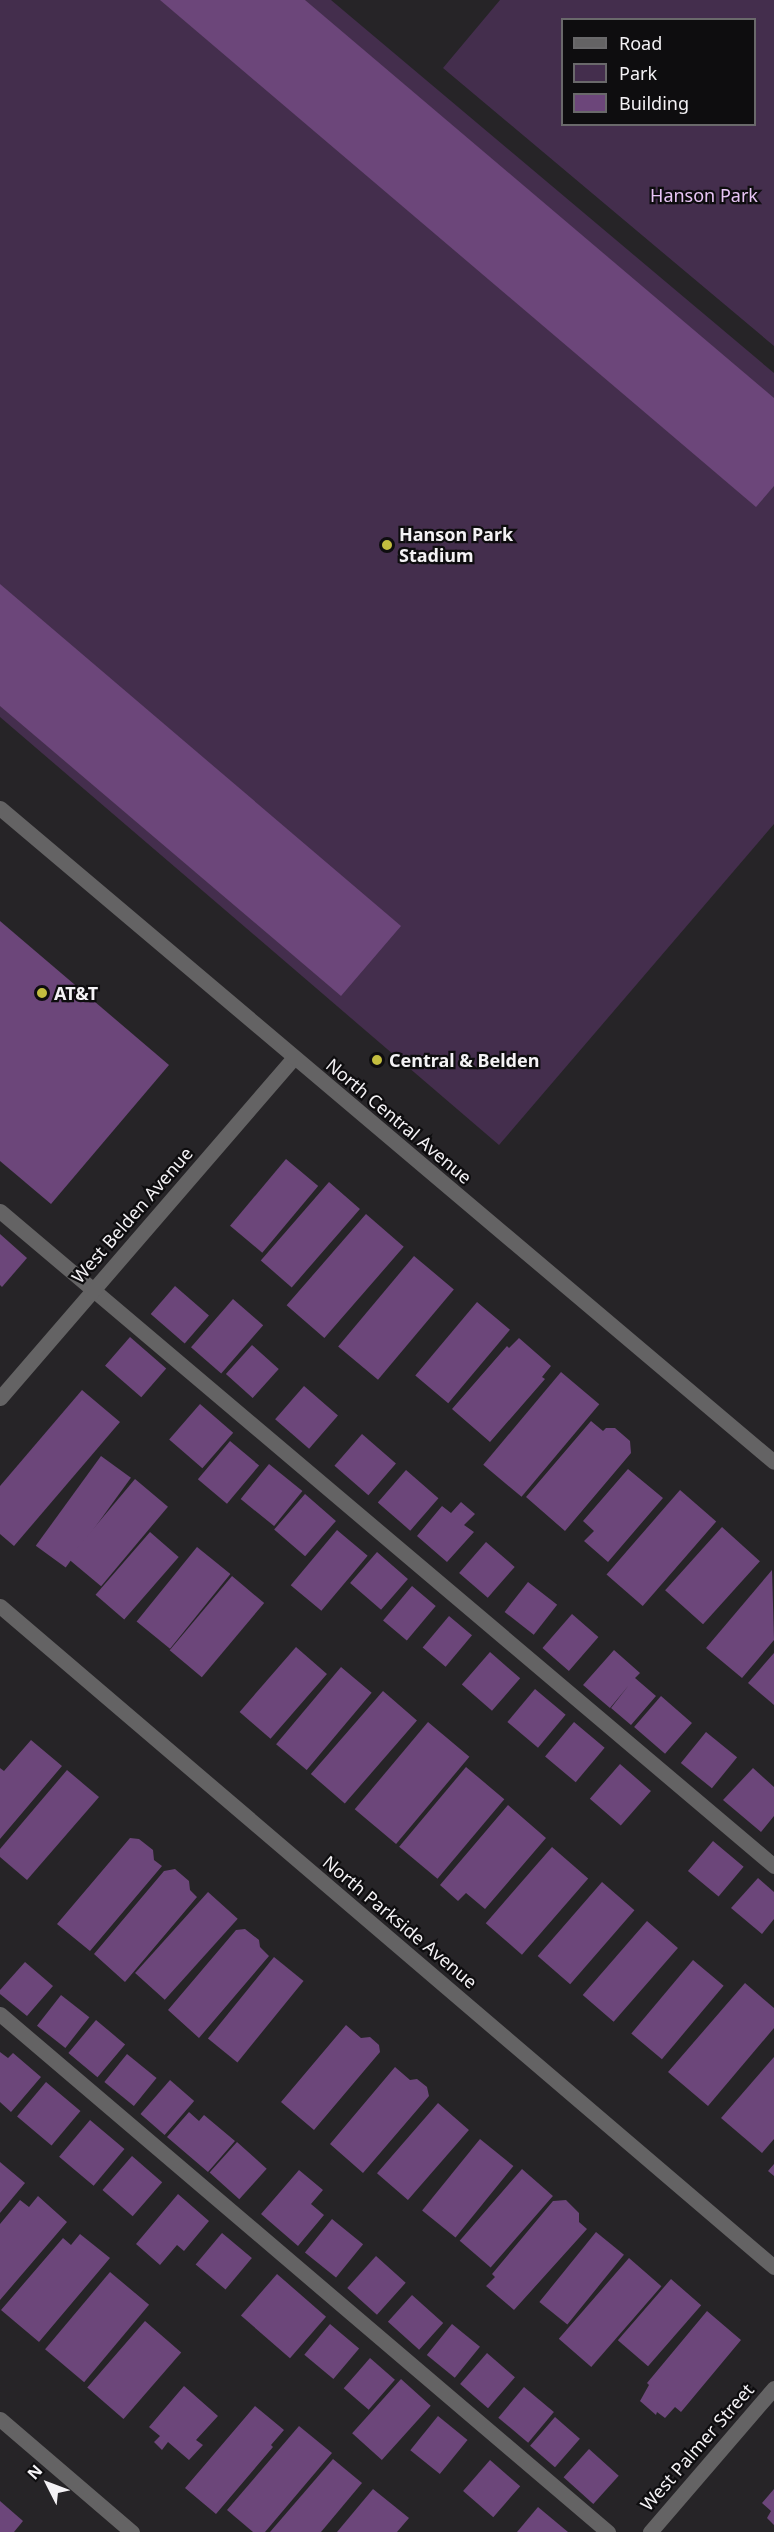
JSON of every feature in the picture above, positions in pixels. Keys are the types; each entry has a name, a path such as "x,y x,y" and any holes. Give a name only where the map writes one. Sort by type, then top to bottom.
{"street":[{"name":"North Central Avenue","path":"0,808 774,1462"},
{"name":"West Belden Avenue","path":"0,1398 294,1057"},
{"path":"0,1210 774,1866"},
{"name":"North Parkside Avenue","path":"0,1606 774,2267"},
{"path":"0,2014 608,2532"},
{"name":"West Palmer Street","path":"650,2532 774,2388"},
{"path":"0,2419 132,2532"}],"green space":[{"name":"Hanson Park Stadium","path":"0,0 331,0 774,373 774,824 499,1145 0,717"},
{"name":"Hanson Park","path":"500,0 774,0 774,346 443,68"}],"building":[{"path":"160,0 305,0 774,398 774,486 756,507"},
{"path":"0,584 401,926 341,996 0,706"},
{"name":"AT&T","path":"0,921 169,1065 51,1204 0,1161"},
{"path":"286,1159 318,1186 262,1253 230,1226"},
{"path":"329,1182 360,1209 292,1287 261,1260"},
{"path":"366,1214 404,1247 324,1338 287,1305"},
{"path":"0,1234 27,1258 2,1287 0,1285"},
{"path":"414,1256 454,1289 378,1380 338,1346"},
{"path":"175,1286 209,1316 185,1343 151,1314"},
{"path":"233,1299 263,1325 221,1374 191,1347"},
{"path":"477,1302 510,1330 448,1403 415,1376"},
{"path":"130,1337 166,1368 141,1397 105,1366"},
{"path":"519,1338 551,1366 542,1377 545,1379 490,1442 452,1409 507,1346 509,1348"},
{"path":"252,1345 279,1369 253,1398 226,1374"},
{"path":"561,1372 599,1404 522,1497 483,1465"},
{"path":"304,1386 338,1416 309,1449 275,1419"},
{"path":"82,1390 120,1422 14,1546 0,1534 0,1486"},
{"path":"200,1404 233,1433 202,1468 169,1439"},
{"path":"591,1421 603,1431 606,1428 615,1428 630,1441 631,1453 565,1531 526,1497"},
{"path":"362,1434 396,1464 368,1495 334,1466"},
{"path":"230,1441 259,1465 227,1504 198,1479"},
{"path":"101,1456 131,1478 66,1568 36,1546"},
{"path":"269,1464 302,1491 274,1526 241,1499"},
{"path":"628,1469 663,1498 608,1562 584,1541 594,1531 583,1521"},
{"path":"406,1470 438,1498 410,1531 378,1502"},
{"path":"135,1479 168,1507 101,1586 68,1559"},
{"path":"680,1490 716,1521 643,1606 607,1575"},
{"path":"305,1494 336,1521 305,1556 274,1529"},
{"path":"461,1502 475,1514 464,1525 474,1532 447,1562 417,1536 442,1506 451,1513"},
{"path":"722,1527 760,1561 703,1624 665,1590"},
{"path":"337,1530 368,1556 321,1611 291,1585"},
{"path":"150,1532 179,1557 124,1620 96,1595"},
{"path":"486,1542 515,1567 488,1598 459,1573"},
{"path":"197,1547 230,1574 170,1649 137,1622"},
{"path":"377,1552 408,1579 381,1610 350,1583"},
{"path":"772,1570 774,1640 742,1678 706,1648"},
{"path":"232,1576 264,1603 202,1677 170,1650"},
{"path":"528,1582 557,1605 534,1635 505,1612"},
{"path":"412,1586 436,1606 407,1640 383,1620"},
{"path":"572,1614 598,1637 569,1671 542,1648"},
{"path":"449,1616 472,1635 446,1667 423,1647"},
{"path":"296,1647 327,1674 271,1739 240,1712"},
{"path":"614,1650 640,1673 635,1678 656,1696 631,1725 611,1708 629,1685 610,1708 583,1685"},
{"path":"490,1652 520,1678 492,1711 462,1684"},
{"path":"774,1653 774,1705 748,1683"},
{"path":"341,1667 372,1693 307,1770 276,1744"},
{"path":"535,1689 566,1715 538,1748 507,1722"},
{"path":"383,1691 417,1721 345,1804 311,1774"},
{"path":"661,1696 692,1723 665,1754 634,1727"},
{"path":"428,1722 469,1757 396,1844 355,1809"},
{"path":"574,1722 605,1748 576,1782 545,1756"},
{"path":"706,1732 737,1757 712,1788 681,1763"},
{"path":"31,1740 62,1766 0,1839 0,1768 4,1771"},
{"path":"620,1764 651,1791 621,1826 590,1799"},
{"path":"466,1767 504,1799 437,1879 399,1847"},
{"path":"753,1768 774,1787 774,1816 761,1832 723,1800"},
{"path":"67,1770 99,1797 27,1880 0,1857 0,1849"},
{"path":"508,1805 546,1838 485,1909 466,1893 458,1901 440,1885"},
{"path":"130,1838 139,1839 153,1850 154,1860 162,1866 90,1951 57,1924"},
{"path":"713,1841 744,1867 719,1897 688,1871"},
{"path":"552,1847 588,1878 522,1955 486,1923"},
{"path":"175,1869 189,1881 190,1890 197,1897 125,1982 94,1954 164,1871"},
{"path":"758,1878 774,1892 774,1919 762,1934 731,1908"},
{"path":"602,1882 634,1910 570,1984 538,1956"},
{"path":"208,1892 238,1919 165,2000 135,1973"},
{"path":"647,1921 678,1948 614,2022 583,1995"},
{"path":"245,1929 259,1940 260,1947 269,1956 199,2038 168,2010 236,1930"},
{"path":"274,1957 304,1981 237,2063 208,2039"},
{"path":"693,1960 724,1986 662,2059 631,2034"},
{"path":"25,1962 53,1986 27,2016 0,1994 0,1990"},
{"path":"745,1983 774,2008 774,2028 708,2106 668,2072"},
{"path":"61,1995 89,2017 65,2048 37,2026"},
{"path":"96,2020 125,2044 97,2077 68,2053"},
{"path":"346,2025 361,2038 370,2037 379,2045 380,2052 314,2130 281,2102"},
{"path":"0,2052 8,2058 13,2053 41,2077 11,2112 0,2102"},
{"path":"127,2054 157,2078 134,2106 104,2082"},
{"path":"774,2057 774,2139 762,2153 721,2118"},
{"path":"395,2067 410,2080 417,2079 427,2087 429,2096 363,2173 330,2144"},
{"path":"170,2080 194,2101 165,2135 140,2114"},
{"path":"46,2082 80,2111 52,2145 17,2116"},
{"path":"438,2103 469,2130 408,2200 377,2173"},
{"path":"189,2112 199,2121 204,2115 235,2141 208,2172 167,2137"},
{"path":"90,2120 124,2149 94,2186 59,2157"},
{"path":"480,2139 513,2166 456,2238 422,2210"},
{"path":"237,2142 267,2169 239,2199 210,2172"},
{"path":"132,2156 162,2182 133,2216 102,2190"},
{"path":"0,2162 25,2183 0,2213"},
{"path":"774,2164 774,2176 768,2171"},
{"path":"522,2169 553,2196 491,2268 460,2241"},
{"path":"299,2170 323,2190 311,2204 324,2215 298,2246 261,2214"},
{"path":"178,2194 209,2221 184,2251 177,2245 160,2265 136,2244"},
{"path":"38,2196 67,2222 0,2300 0,2224 20,2200 29,2207"},
{"path":"566,2200 579,2213 579,2222 587,2229 514,2310 486,2286 495,2277 492,2274 553,2201"},
{"path":"332,2219 363,2244 336,2278 305,2252"},
{"path":"596,2232 624,2255 567,2325 539,2302"},
{"path":"222,2233 252,2258 226,2289 196,2264"},
{"path":"80,2234 110,2258 39,2342 1,2310 63,2238 71,2245"},
{"path":"376,2256 406,2283 377,2315 347,2288"},
{"path":"629,2258 661,2286 591,2367 559,2339"},
{"path":"110,2272 149,2305 84,2382 45,2349"},
{"path":"277,2274 326,2317 290,2358 241,2316"},
{"path":"671,2279 701,2305 648,2366 618,2340"},
{"path":"412,2295 443,2323 419,2350 388,2322"},
{"path":"707,2311 741,2340 681,2412 675,2407 665,2418 657,2412 656,2415 640,2401 649,2385 647,2383"},
{"path":"145,2321 181,2352 123,2419 87,2387"},
{"path":"330,2324 359,2348 333,2379 304,2355"},
{"path":"452,2324 480,2347 455,2378 427,2355"},
{"path":"487,2353 515,2377 488,2408 460,2384"},
{"path":"370,2358 395,2380 369,2410 344,2388"},
{"path":"401,2379 431,2406 382,2460 352,2433"},
{"path":"184,2386 218,2416 196,2440 203,2445 189,2460 168,2442 162,2450 154,2442 160,2436 149,2427"},
{"path":"524,2387 554,2412 528,2443 498,2418"},
{"path":"255,2406 284,2430 271,2445 273,2447 216,2514 185,2488"},
{"path":"438,2416 468,2440 440,2474 410,2450"},
{"path":"555,2417 580,2439 555,2467 530,2446"},
{"path":"299,2426 332,2453 265,2532 253,2532 227,2510"},
{"path":"589,2449 619,2476 593,2504 564,2477"},
{"path":"333,2459 362,2483 321,2532 270,2532"},
{"path":"490,2460 520,2486 493,2517 463,2491"},
{"path":"373,2489 409,2518 397,2532 337,2532"},
{"path":"774,2489 774,2525 767,2518 771,2511 762,2503"},
{"path":"0,2501 23,2521 14,2532 0,2532"},
{"path":"538,2507 568,2532 517,2532"}],"place":[{"name":"Hanson Park Stadium","path":"387,545"},
{"name":"AT&T","path":"42,993"},
{"name":"Central & Belden","path":"377,1060"}]}
